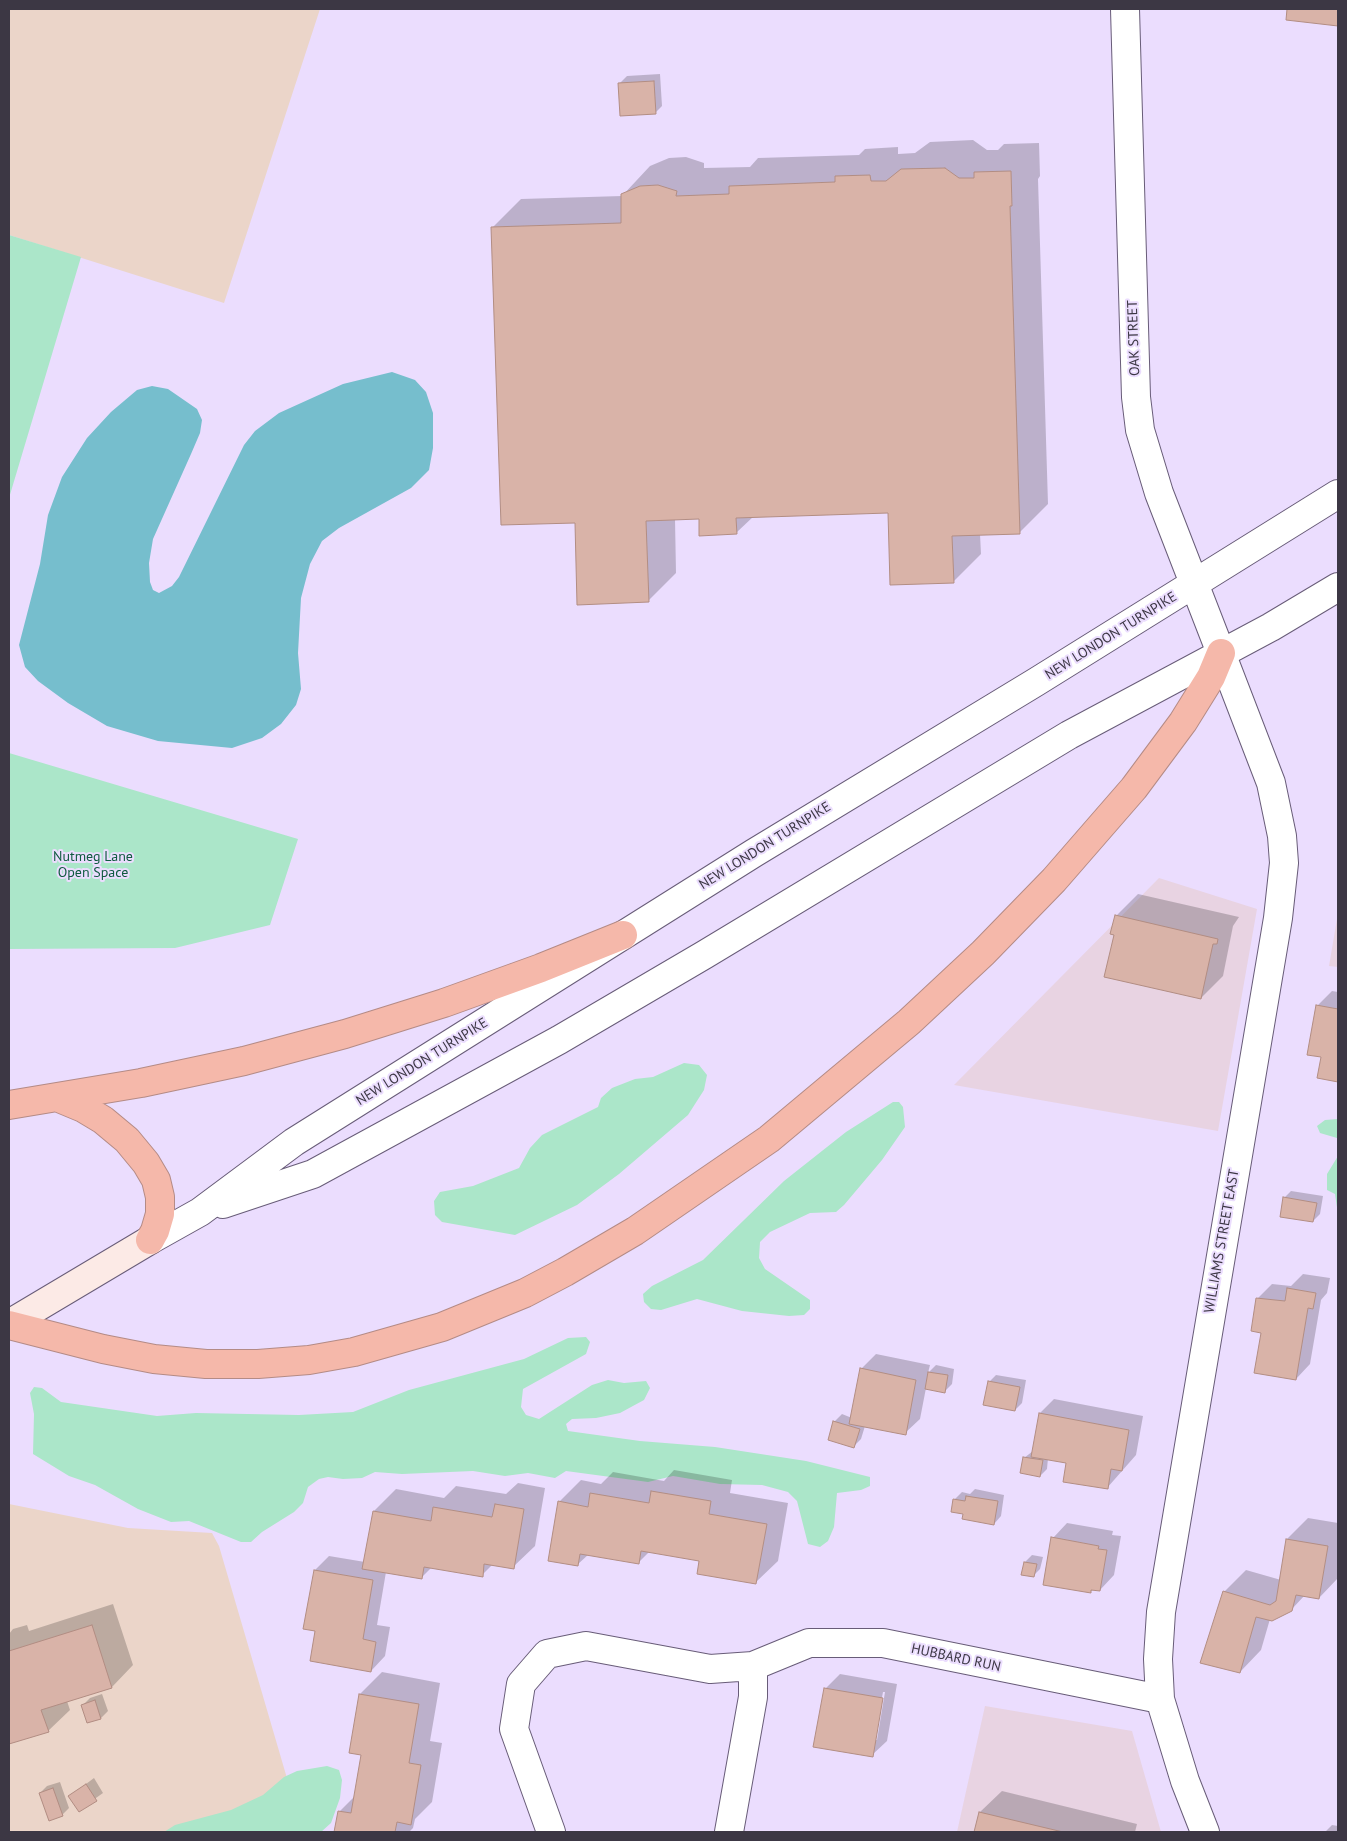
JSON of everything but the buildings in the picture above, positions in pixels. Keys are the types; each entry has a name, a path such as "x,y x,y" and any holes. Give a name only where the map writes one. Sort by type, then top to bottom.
{"highway":[{"path":"9,1324 86,1345 154,1359 206,1364 258,1364 300,1361 354,1352 442,1327 484,1311 557,1276 635,1231 702,1186 783,1127 909,1022 984,953 1054,880 1134,788 1183,722 1211,677 1221,653"},
{"path":"9,1105 141,1083 244,1061 345,1034 444,1003 541,968 623,935"},
{"path":"59,1098 103,1120 126,1140 146,1163 156,1180 160,1197 160,1214 150,1240"}],"main road":[{"name":"NEW LONDON TURNPIKE","path":"9,1324 150,1240"}],"street":[{"name":"OAK STREET","path":"1125,9 1136,396 1140,430 1148,462 1221,653"},
{"name":"NEW LONDON TURNPIKE","path":"150,1240 200,1212 294,1142 806,820 1194,584 1338,494"},
{"name":"NEW LONDON TURNPIKE","path":"200,1212 313,1174 559,1040 1069,735 1338,587"},
{"name":"WILLIAMS STREET EAST","path":"1205,1832 1182,1772 1160,1699 1158,1660 1166,1577 1282,890 1283,845 1278,809 1271,783 1221,653"},
{"name":"HUBBARD RUN","path":"551,1832 514,1729 521,1684 547,1654 586,1646 710,1668 753,1666 809,1643 883,1643 1160,1699"},
{"path":"729,1832 753,1697 753,1666"}],"shaded area":[{"path":"9,9 320,9 224,303 9,235"},
{"path":"392,372 415,380 426,392 433,413 433,448 429,470 411,488 339,528 322,541 310,564 301,598 298,653 301,689 296,705 281,724 262,738 232,748 158,741 107,726 68,703 38,681 25,667 19,645 40,564 48,515 62,477 87,438 111,412 137,390 152,386 168,389 197,409 202,420 200,433 153,539 149,563 150,582 153,590 159,593 172,586 179,577 244,445 255,431 279,413 343,384"},
{"path":"1159,878 1257,909 1218,1131 954,1085"},
{"path":"1338,913 1338,967 1329,966"},
{"path":"9,1504 128,1528 212,1533 219,1546 296,1809 249,1832 9,1832"},
{"path":"985,1706 1132,1731 1161,1832 957,1832"}],"green space":[{"path":"9,235 81,257 9,498"},
{"name":"Nutmeg Lane Open Space","path":"9,753 298,839 270,925 175,948 9,949"},
{"path":"684,1063 699,1065 707,1075 704,1090 688,1115 619,1174 577,1205 515,1235 442,1222 435,1215 434,1201 440,1192 473,1186 519,1168 530,1148 542,1135 598,1107 601,1098 612,1088 635,1079 653,1077"},
{"path":"893,1102 899,1102 903,1107 905,1127 882,1160 844,1205 836,1212 810,1213 770,1232 760,1242 759,1258 765,1269 810,1300 810,1309 804,1315 789,1316 742,1311 697,1299 661,1310 651,1309 644,1302 643,1294 652,1286 703,1260 784,1181 846,1132"},
{"path":"1338,1119 1338,1143 1337,1138 1320,1133 1317,1126 1325,1120"},
{"path":"1338,1156 1338,1214 1335,1194 1327,1190 1327,1174"},
{"path":"586,1337 590,1342 586,1354 523,1389 521,1407 526,1415 539,1419 592,1385 608,1380 624,1383 646,1381 650,1388 644,1400 620,1413 596,1418 572,1419 566,1424 568,1431 640,1441 715,1447 806,1461 870,1477 870,1486 861,1490 837,1493 834,1527 828,1541 820,1547 808,1544 797,1501 788,1492 762,1485 720,1484 673,1476 648,1482 566,1471 555,1478 528,1473 505,1476 473,1471 402,1474 375,1472 362,1478 343,1479 328,1477 319,1479 308,1487 303,1503 294,1512 262,1532 251,1542 241,1542 189,1521 171,1522 138,1509 95,1485 69,1476 33,1454 34,1414 30,1393 34,1387 42,1388 61,1402 157,1416 196,1413 299,1415 353,1412 409,1390 524,1359 568,1338"},
{"path":"327,1766 339,1770 342,1780 340,1798 331,1823 321,1832 164,1832 175,1825 231,1810 263,1795 284,1777 297,1771"}]}
